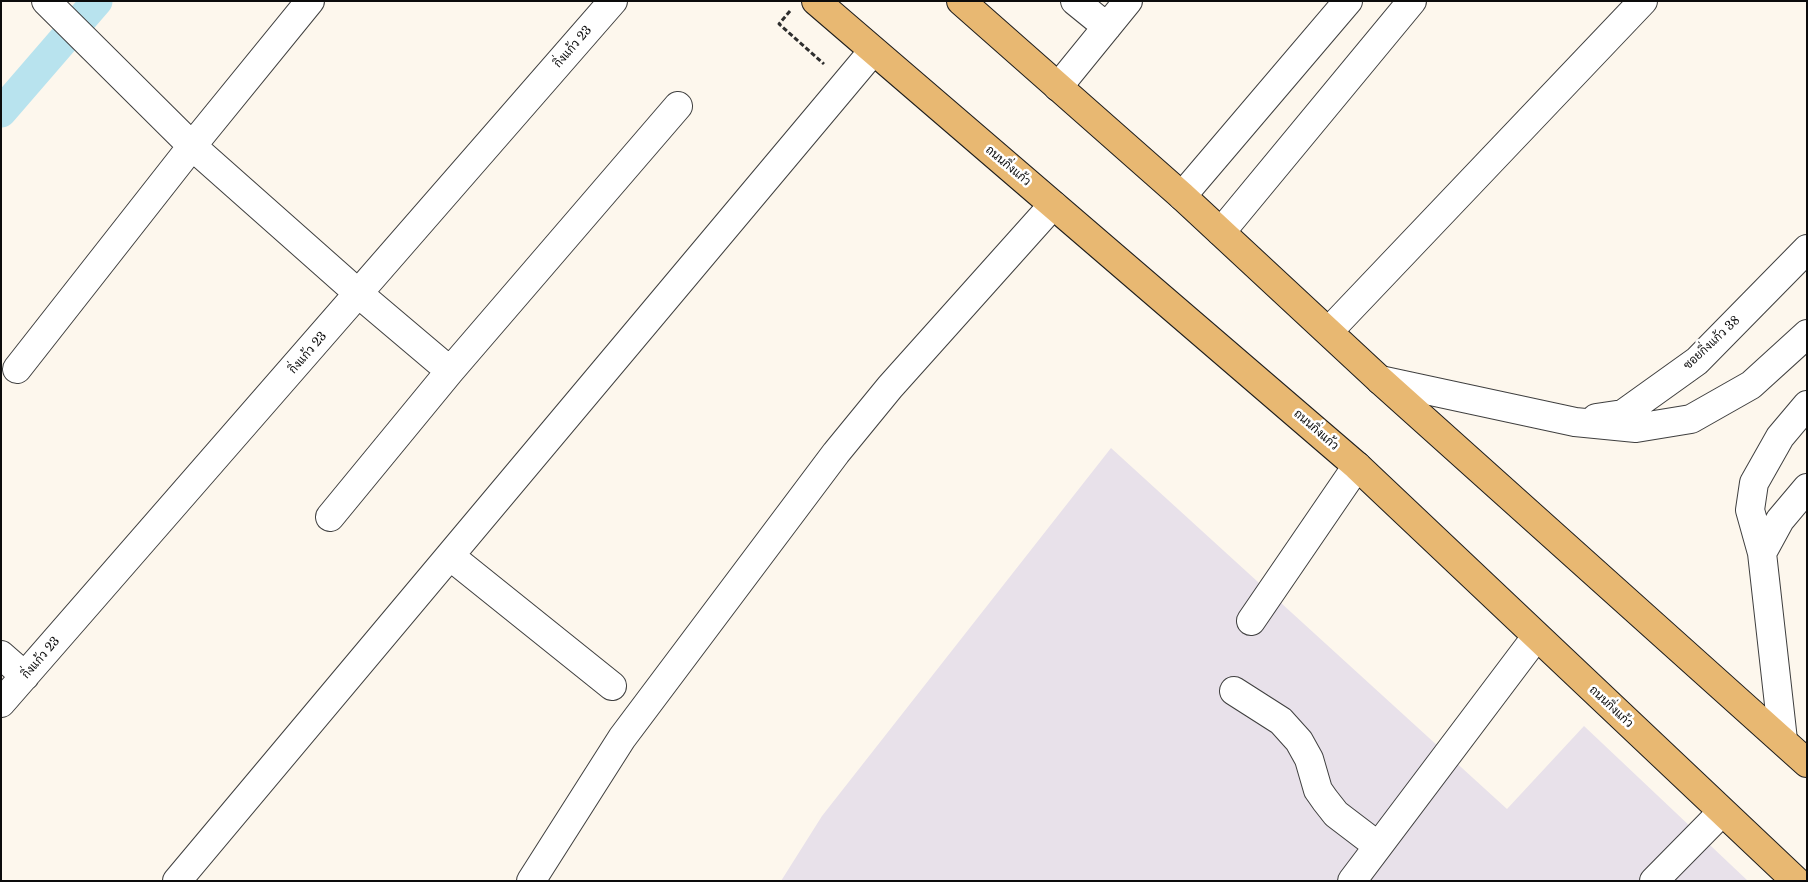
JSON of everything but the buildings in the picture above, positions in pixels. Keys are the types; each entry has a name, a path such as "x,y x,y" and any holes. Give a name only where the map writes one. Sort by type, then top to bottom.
{"main road":[{"name":"ถนนกิ่งแก้ว","path":"816,1 1357,466 1796,881"},
{"path":"961,1 1182,196 1380,380 1806,762"}],"street":[{"path":"17,369 192,146 310,1"},
{"name":"กิ่งแก้ว 23","path":"1,703 613,1"},
{"path":"1075,1 1107,27"},
{"path":"1058,87 1128,1"},
{"path":"1182,196 1348,1"},
{"path":"1221,232 1412,1"},
{"path":"1329,331 1643,1"},
{"path":"52,7 192,146 359,294 450,371"},
{"path":"177,881 873,51"},
{"path":"330,518 450,371 678,106"},
{"path":"531,881 622,738 836,453 890,387 1053,205"},
{"name":"ซอยกิ่งแก้ว 38","path":"1575,422 1623,414 1697,361 1807,249"},
{"name":"ซอยกิ่งแก้ว 38","path":"1380,380 1575,422 1636,428 1691,418 1751,385 1807,334"},
{"path":"1783,740 1762,553 1750,510 1754,483 1780,437 1807,405"},
{"path":"1251,621 1357,466"},
{"path":"1762,553 1780,520 1807,488"},
{"path":"450,556 612,686"},
{"path":"1352,881 1536,637"},
{"path":"1,655 26,676"},
{"path":"1234,691 1281,721 1299,741 1309,759 1318,790 1325,800 1336,814 1378,846"},
{"path":"1654,881 1722,812"}],"path":[{"path":"779,24 825,64 853,34"}],"shaded area":[{"path":"1111,448 1507,809 1584,726 1748,881 781,881 822,816"}],"waterway":[{"path":"1,112 97,1"}]}
